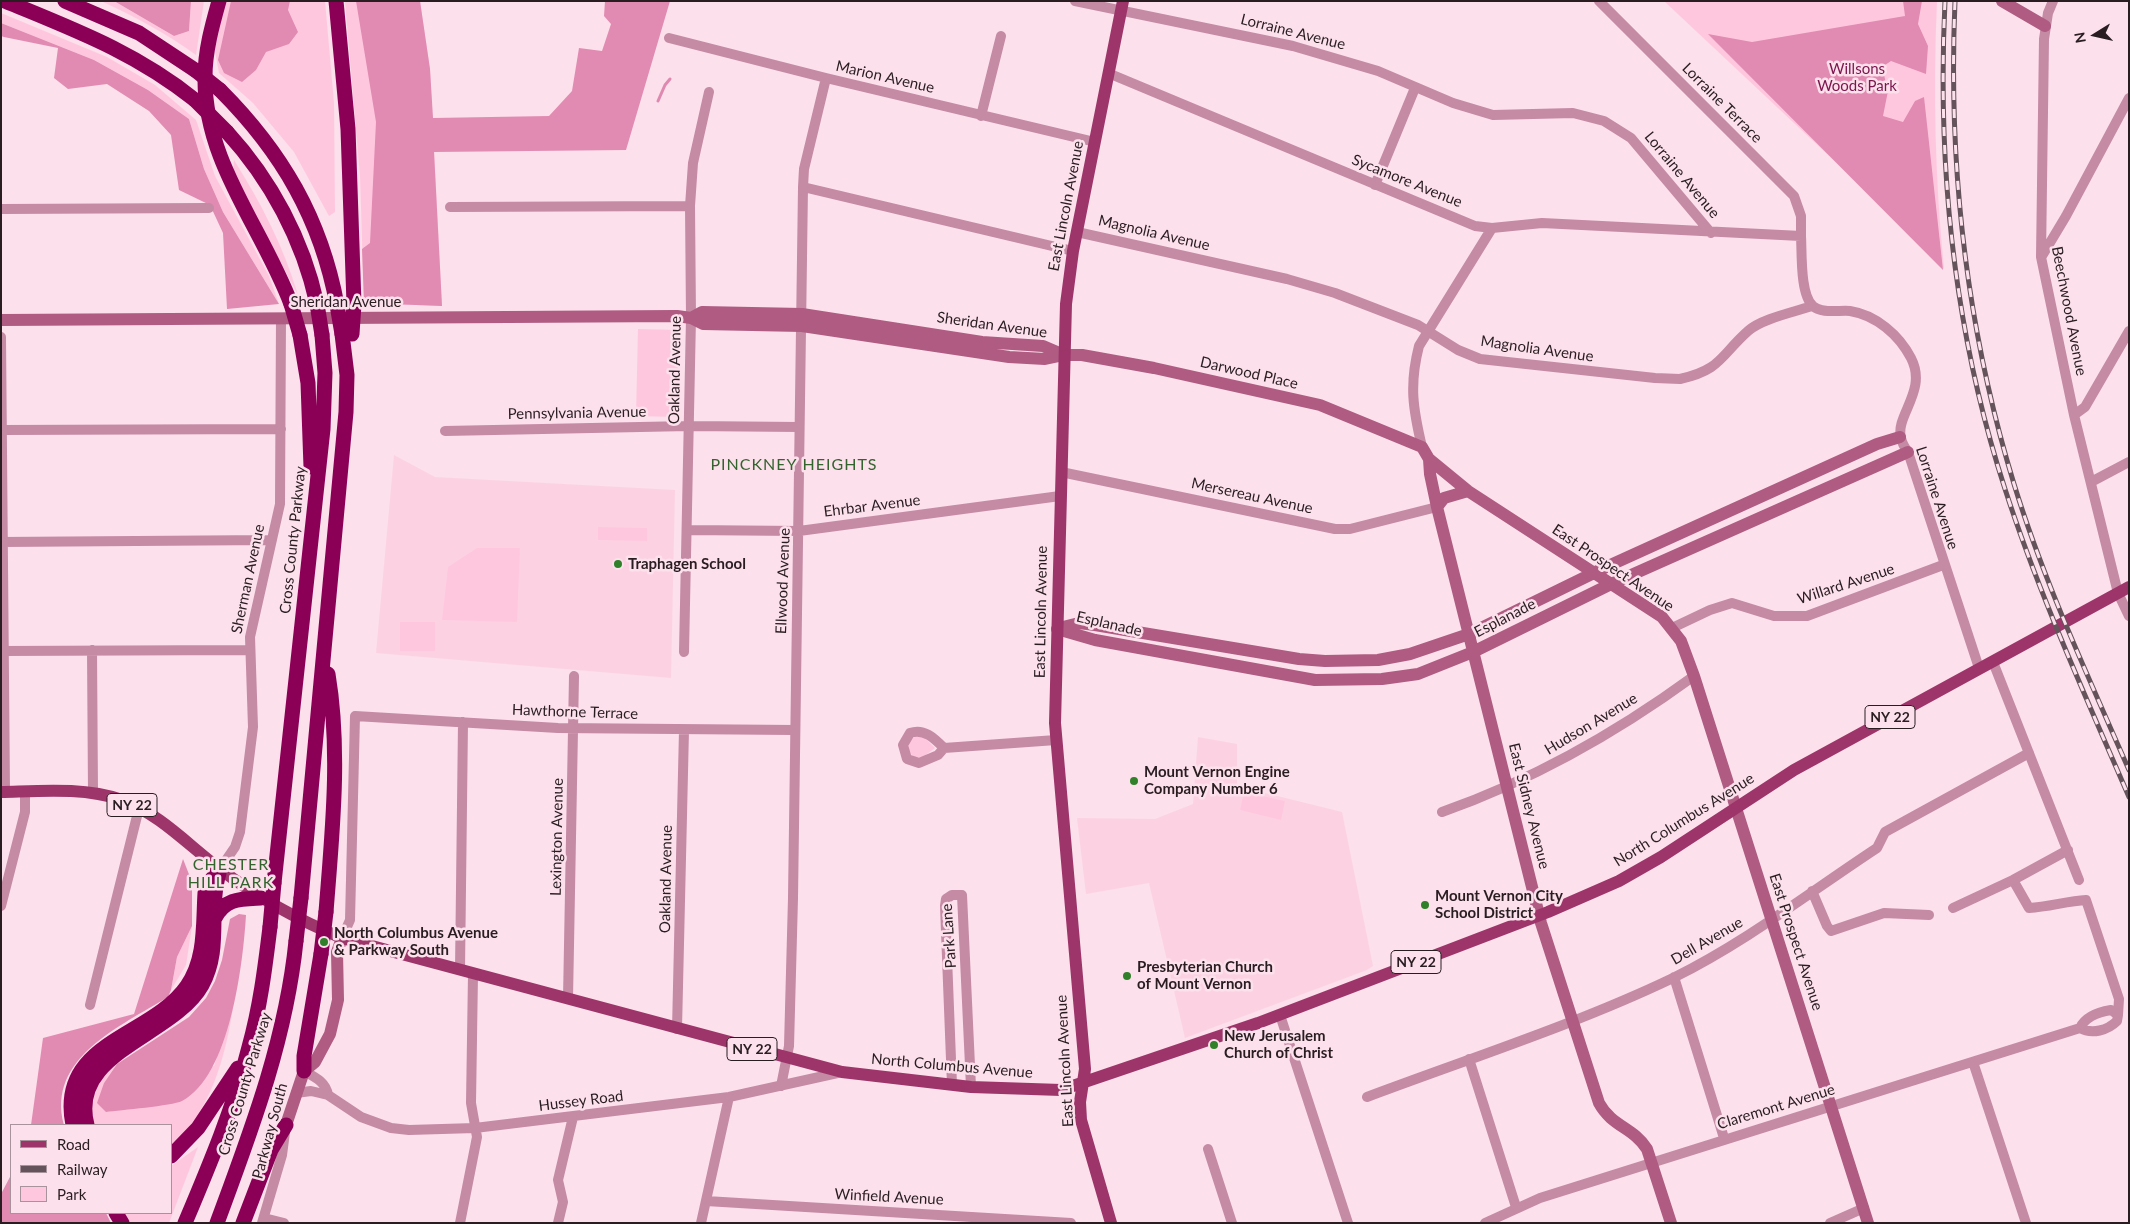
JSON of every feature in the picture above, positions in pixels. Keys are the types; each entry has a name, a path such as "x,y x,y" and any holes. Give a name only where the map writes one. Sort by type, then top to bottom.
{"highway":[{"name":"Cross County Parkway","path":"5,1 119,49 156,71 195,100 227,132 248,157 278,202 301,252 317,304 322,334 325,374 324,411 264,974 248,1052 234,1096 185,1223"},
{"name":"Cross County Parkway","path":"65,1 139,33 195,70 220,90 267,144 297,189 321,239 337,305 347,334 347,395 325,652 290,993 274,1061 217,1223"},
{"path":"219,1 210,39 205,74 211,125 224,169 270,256 291,304 300,335 308,383 314,503"},
{"path":"336,1 348,129 354,304 347,334"},
{"path":"304,1071 304,1056 326,912 332,835 334,710 325,652"},
{"path":"87,1124 85,1098 94,1075 114,1057 179,1012 201,986 212,957 217,882 220,869"},
{"path":"73,1124 71,1098 76,1080 85,1064 98,1051 168,1005 181,994 192,978 200,953 204,893 208,884 220,869"},
{"path":"215,918 222,907 230,901 261,898"},
{"path":"172,1155 198,1128 248,1052"},
{"path":"244,1223 271,1150 286,1125"}],"main road":[{"name":"East Lincoln Avenue","path":"1111,1223 1082,1120 1082,1084 1085,1069 1056,740 1057,629 1064,355 1073,250 1122,5"},
{"name":"North Columbus Avenue","path":"3,792 94,793 121,800 140,808 162,822 220,869 261,898 306,922 342,938 842,1072 971,1087 1061,1090 1280,1015 1569,904 1638,870 1737,810 1794,770 2123,590"}],"street":[{"name":"Lorraine Avenue","path":"1075,1 1122,5 1293,46 1378,71 1454,103 1494,115 1573,113 1604,121 1631,138 1712,233 1801,236"},
{"name":"Lorraine Terrace","path":"1599,1 1794,196 1801,216 1801,236"},
{"path":"2002,1 2045,26"},
{"name":"Beechwood Avenue","path":"2054,1 2045,26 2041,257 2074,415 2129,616"},
{"path":"981,116 1001,36"},
{"name":"Marion Avenue","path":"669,38 981,116 1095,142"},
{"name":"Sycamore Avenue","path":"1108,73 1475,226 1492,228 1542,223 1712,233"},
{"name":"Ellwood Avenue","path":"781,1086 789,1046 793,898 803,187 804,169 826,78"},
{"path":"1375,185 1415,88"},
{"name":"Oakland Avenue","path":"684,652 691,318 690,206 693,163 709,92"},
{"path":"2041,257 2066,216 2129,98"},
{"path":"803,187 1073,250"},
{"path":"450,207 690,206"},
{"path":"1,209 209,208"},
{"name":"East Prospect Avenue","path":"1492,228 1420,346 1413,368 1412,387 1413,406 1422,447 1429,459 1468,492 1662,617 1681,641 1694,676 1868,1223"},
{"name":"Magnolia Avenue","path":"1077,232 1287,278 1335,293 1429,330 1458,350 1480,359 1655,378 1680,379 1701,374 1710,369 1753,328 1812,306"},
{"path":"1801,236 1806,296 1812,306"},
{"name":"Lorraine Avenue","path":"1812,306 1818,310 1850,312 1866,316 1883,325 1900,339 1912,360 1916,376 1914,395 1903,422 1900,437 1908,452 1943,565 1979,668"},
{"name":"Sherman Avenue","path":"220,869 235,847 240,832 254,727 249,650 252,625 280,504 281,318"},
{"name":"Sheridan Avenue","path":"1,320 691,318 703,324 802,320 1009,358 1045,358 1064,355"},
{"path":"2074,415 2085,407 2129,331"},
{"path":"1,337 3,792"},
{"name":"Darwood Place","path":"1064,355 1082,355 1154,368 1320,405 1422,447"},
{"name":"Pennsylvania Avenue","path":"444,431 689,426 799,427"},
{"path":"2,430 281,429"},
{"name":"Esplanade","path":"1057,629 1079,623 1325,661 1378,660 1410,654 1469,634 1594,573 1877,444 1900,437"},
{"name":"Esplanade","path":"1057,629 1104,642 1264,672 1331,681 1382,679 1418,674 1473,652 1611,584 1908,452"},
{"name":"East Sidney Avenue","path":"1429,459 1437,507 1539,915 1572,1020 1599,1103 1606,1116 1640,1138 1652,1162 1671,1223"},
{"path":"2091,482 2129,462"},
{"name":"Mersereau Avenue","path":"1061,472 1334,529 1350,529 1437,507"},
{"path":"1437,507 1444,498 1468,492"},
{"name":"Ehrbar Avenue","path":"686,530 799,531 1060,496"},
{"path":"2,542 271,540"},
{"name":"Willard Avenue","path":"1672,628 1710,610 1732,604 1774,616 1807,616 1943,565"},
{"path":"92,650 94,793"},
{"path":"3,651 249,650"},
{"path":"1993,662 2079,880"},
{"name":"Lexington Avenue","path":"568,999 574,676"},
{"name":"Hudson Avenue","path":"1442,812 1508,786 1584,748 1694,676"},
{"name":"Hawthorne Terrace","path":"342,938 350,920 355,716 574,728 794,730"},
{"path":"460,970 463,722"},
{"name":"Oakland Avenue","path":"678,1029 684,730"},
{"path":"944,748 1056,740"},
{"name":"Dell Avenue","path":"1367,1097 1572,1020 1674,977 1772,920 1877,848 1885,832 2030,753"},
{"path":"1,906 25,812 25,792"},
{"path":"90,1005 140,808"},
{"path":"1953,908 2013,880 2068,850"},
{"path":"2013,880 2029,908 2046,907 2066,901 2086,900 2119,999 2118,1015"},
{"path":"1812,891 1831,931 1884,913 1929,916"},
{"name":"Park Lane","path":"952,1085 946,899 957,895 971,1087"},
{"name":"Parkway South","path":"263,1220 282,1155 286,1125 296,1093 304,1071 315,1062 333,1023 339,990 337,952 342,938"},
{"path":"460,1223 477,1136 471,1103 472,974"},
{"path":"1674,977 1724,1138"},
{"name":"Claremont Avenue","path":"1485,1223 1516,1207 1724,1138 2080,1028 2083,1022 2104,1011 2111,1010 2118,1015 2117,1021 2106,1029 2085,1031 2080,1028"},
{"path":"1280,1015 1348,1223"},
{"path":"1469,1059 1516,1207"},
{"path":"1973,1062 2026,1223"},
{"name":"Hussey Road","path":"304,1071 327,1088 328,1095"},
{"name":"Hussey Road","path":"296,1093 311,1091 328,1095 355,1114 391,1128 409,1130 475,1128 729,1097 842,1072"},
{"path":"701,1223 729,1097"},
{"path":"558,1223 563,1202 558,1180 572,1116"},
{"path":"1208,1149 1232,1223"},
{"name":"Winfield Avenue","path":"706,1200 1071,1223"},
{"path":"1830,1223 1864,1208"},
{"path":"263,1220 284,1223"}],"shaded area":[{"path":"394,455 435,477 675,490 671,678 376,653"},
{"path":"1198,737 1237,744 1237,786 1342,812 1373,966 1367,970 1185,1038 1149,883 1086,894 1077,818 1155,819 1193,804"}],"green space":[{"path":"101,1 114,1 174,36 189,31 191,1 204,1 196,55 150,26"},
{"path":"114,1 191,1 189,31 174,36"},
{"path":"224,1 325,1 334,103 335,212 329,216 294,152 253,103 219,73 214,46"},
{"path":"231,1 290,1 288,10 298,32 289,44 266,52 256,70 242,82 224,73 218,60"},
{"path":"345,1 420,1 430,69 442,306 364,303 360,176"},
{"path":"356,1 420,1 430,69 433,118 549,116 572,91 579,48 602,51 611,24 604,16 605,1 670,1 626,150 434,152 442,306 364,303 362,249 370,243 376,122"},
{"name":"Willsons Woods Park","path":"1664,1 1937,1 1936,135 1944,269 1893,216"},
{"name":"Willsons Woods Park","path":"1903,1 1922,1 1918,24 1928,46 1926,74 1891,61 1882,67 1888,91 1883,116 1903,122 1915,101 1924,97 1943,270 1708,34 1752,42 1905,16"},
{"path":"1,13 107,57 155,85 196,120 215,176 269,276 279,304 223,212 204,169 189,119 148,90 94,60 1,23"},
{"path":"1,23 94,60 148,90 189,119 204,169 223,212 279,304 227,309 223,233 210,205 179,190 171,135 149,111 107,84 68,89 54,78 58,48 1,36"},
{"path":"234,160 271,226 286,259 298,295 233,174"},
{"path":"638,329 679,330 677,417 636,416"},
{"path":"598,527 647,528 647,541 598,540"},
{"path":"477,548 520,548 517,622 442,620 448,567"},
{"path":"400,622 435,622 435,651 400,651"},
{"path":"918,736 923,736 935,748 923,757 916,758 908,752 908,746 911,740"},
{"path":"1244,792 1285,801 1281,820 1240,810"},
{"path":"183,859 192,882 192,926 177,957 168,997 110,1033 92,1047 77,1063 66,1081 61,1101 64,1124 31,1124 43,1038 134,1014"},
{"path":"239,914 246,915 237,989 223,1044 212,1068 198,1088 182,1101 106,1112 97,1103 104,1083 117,1064 189,1017 206,998 215,981 222,960 230,919"},
{"path":"192,926 186,965 171,990 177,957"},
{"path":"233,1008 226,1046 214,1083 196,1117 172,1145 172,1124 95,1124 91,1107 92,1099 104,1076 117,1064 104,1083 214,1066"},
{"path":"198,1147 169,1223 128,1223 124,1214 172,1214 172,1165"},
{"path":"10,1177 10,1214 106,1214 111,1223 1,1223 1,1194"}],"waterway":[{"path":"658,101 665,85 670,79"}],"railway":[{"path":"1945,1 1943,63 1947,187 1961,309 1973,370 1987,430 2018,528 2063,644 2129,797"},
{"path":"1955,1 1955,124 1964,245 1972,305 1997,425 2014,484 2039,557 2067,628 2129,770"}],"place":[{"name":"Traphagen School","path":"618,564"},
{"name":"Mount Vernon Engine Company Number 6","path":"1134,781"},
{"name":"Mount Vernon City School District","path":"1425,905"},
{"name":"North Columbus Avenue & Parkway South","path":"324,942"},
{"name":"Presbyterian Church of Mount Vernon","path":"1127,976"},
{"name":"New Jerusalem Church of Christ","path":"1214,1045"}],"district":[{"name":"PINCKNEY HEIGHTS","path":"794,465"},
{"name":"CHESTER HILL PARK","path":"231,874"}]}
